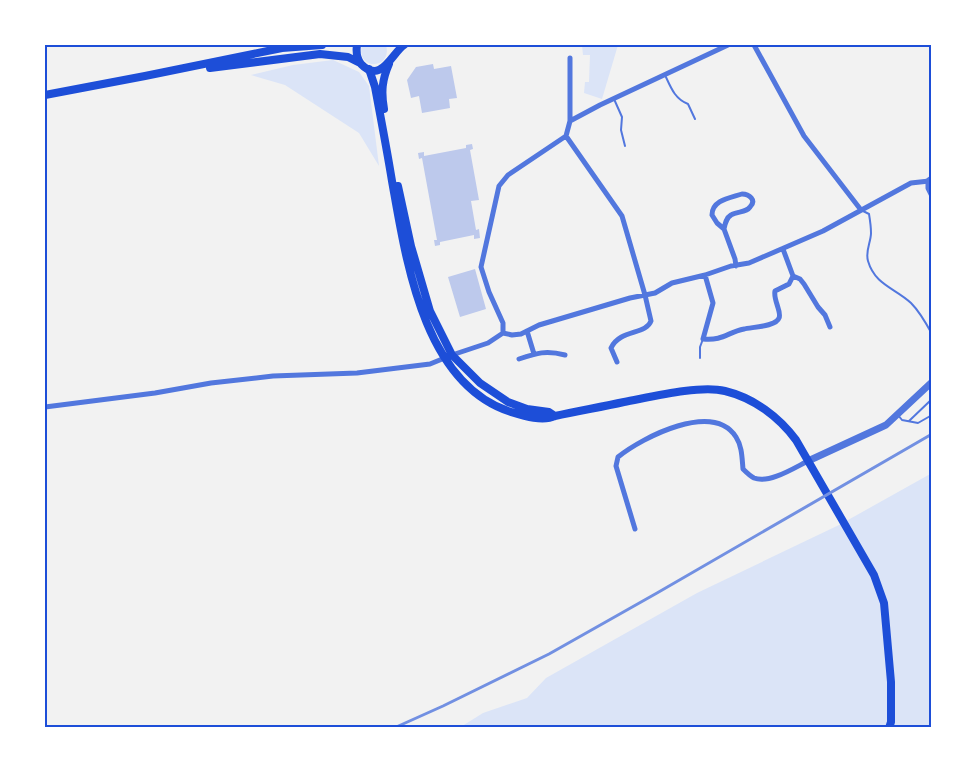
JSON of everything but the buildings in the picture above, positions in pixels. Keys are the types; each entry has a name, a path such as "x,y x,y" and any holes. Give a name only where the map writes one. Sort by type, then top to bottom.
{"main road":[{"path":"45,94 282,48 322,45"},
{"path":"357,45 356,52 360,63"},
{"path":"393,45 391,60 383,78 383,101 401,202 430,311 456,373 471,389 495,405 523,416 549,419 664,394 700,390 723,390 744,397 764,408 796,440 874,574 884,603 891,682 889,728"},
{"path":"145,76 320,54 348,57 369,69 380,69 404,45"},
{"path":"369,69 375,87 404,249 423,312 436,343 448,356"}],"street":[{"path":"570,121 728,45"},
{"path":"754,45 804,136 861,210"},
{"path":"503,333 503,323 481,267 499,186 508,174 566,136 570,121 570,58"},
{"path":"566,136 622,216 651,321 645,329 627,334 614,343 611,348 617,362"},
{"path":"45,407 273,376 357,373 430,364 488,343 503,333 521,334 539,325 655,292 672,283 749,263 823,231 911,183 930,180 929,188 932,194"},
{"path":"724,229 731,215 747,210 751,206 752,201 748,195 742,194 717,203 713,207 712,215 724,229 736,266"},
{"path":"783,249 793,276 804,284 825,315 830,327"},
{"path":"705,275 713,303 703,339 710,340 723,338 742,329 754,329 776,322 780,315 774,298 775,291 789,284 793,276"},
{"path":"527,331 534,354"},
{"path":"519,359 552,352 565,355"},
{"path":"635,529 616,465 618,457 639,443 666,430 705,421 726,426 737,437 742,452 743,468 752,477 764,479 782,474 886,425 932,382"}],"lane":[{"path":"665,75 673,94 680,101 688,104 695,119"},
{"path":"614,99 622,117 621,130 625,146"},
{"path":"861,210 869,214 871,231 867,254 870,267 884,285 915,307 932,334"},
{"path":"700,358 703,339"},
{"path":"909,421 932,399"},
{"path":"897,415 902,420 918,423 932,415"}],"shaded area":[{"path":"362,45 386,45 387,53 380,63 368,63 361,53"},
{"path":"582,45 618,45 602,99 584,93 585,82 589,82 590,55 583,55"},
{"path":"333,60 359,72 369,86 379,166 359,133 285,85 251,75 293,65"},
{"path":"932,473 932,728 459,728 483,713 527,698 546,678 697,593 839,525"}],"railway":[{"path":"394,728 549,654 932,434"}]}
